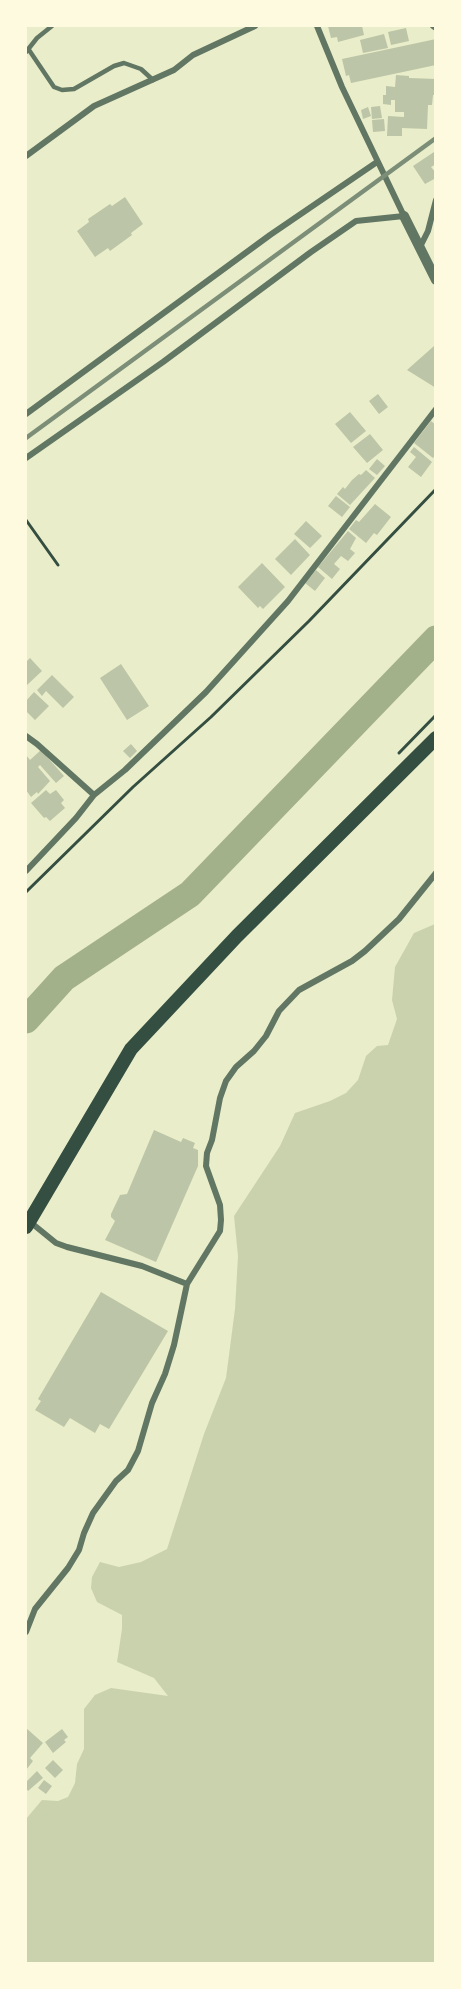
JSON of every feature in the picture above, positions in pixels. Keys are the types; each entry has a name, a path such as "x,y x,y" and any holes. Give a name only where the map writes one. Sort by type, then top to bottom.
{"main road":[{"path":"27,1222 131,1049 237,936 435,738"}],"street":[{"path":"26,156 88,109 174,70 201,51 255,26"},
{"path":"317,26 342,87 435,280"},
{"path":"26,414 270,235 377,162"},
{"path":"420,247 429,231 435,200"},
{"path":"26,458 163,362 356,221 404,216"},
{"path":"26,871 76,818 94,795 124,770 206,692 288,601 435,409"},
{"path":"26,736 94,795"},
{"path":"26,1632 34,1609 68,1568 79,1550 93,1514 116,1480 128,1470 138,1451 152,1403 165,1374 174,1345 187,1284 220,1232 220,1205 206,1166 207,1153 213,1140 220,1098 226,1081 236,1067 260,1043 279,1011 299,990 352,961 365,951 399,919 435,873"},
{"path":"27,1222 56,1243 142,1266 187,1284"}],"lane":[{"path":"52,26 37,38 27,51 54,87 62,90 74,89 114,66 124,63 141,69 153,80"}],"path":[{"path":"26,892 309,621 435,489"},
{"path":"26,520 58,566"},
{"path":"398,753 435,716"}],"green space":[{"path":"435,924 435,1963 26,1963 26,1819 42,1800 58,1801 68,1797 75,1783 77,1764 84,1749 84,1709 95,1695 111,1688 168,1696 154,1678 117,1662 122,1615 97,1602 91,1588 92,1577 100,1562 119,1567 141,1562 167,1549 204,1434 226,1378 235,1309 238,1256 234,1216 280,1146 295,1113 346,1093 358,1080 366,1056 377,1046 388,1045 397,1019 392,1000 395,967 414,933"}],"building":[{"path":"328,26 362,26 364,35 338,42 337,37 331,38"},
{"path":"406,28 409,41 391,45 388,32"},
{"path":"384,34 388,48 363,53 360,40"},
{"path":"436,39 436,65 351,83 349,75 346,76 342,59"},
{"path":"396,75 436,79 436,95 433,95 432,105 428,105 427,129 402,128 402,136 387,136 388,116 404,117 404,112 395,112 395,100 391,100 391,105 383,104 386,86 395,87"},
{"path":"380,106 382,118 372,119 371,107"},
{"path":"368,107 371,116 363,119 361,110"},
{"path":"384,119 385,131 373,132 372,120"},
{"path":"434,152 436,164 431,167 436,173 436,178 425,184 413,166"},
{"path":"125,197 143,224 110,251 108,248 95,257 77,231 89,222 88,219"},
{"path":"434,346 436,347 436,388 407,370"},
{"path":"378,394 388,407 379,414 369,401"},
{"path":"350,412 366,431 351,443 335,424"},
{"path":"431,421 436,425 436,454 433,458 414,443"},
{"path":"370,434 383,450 367,463 353,447"},
{"path":"414,447 432,462 421,477 408,467 416,457 410,452"},
{"path":"377,459 385,466 377,475 369,469"},
{"path":"366,470 375,478 350,505 337,494"},
{"path":"336,496 350,507 342,517 328,506"},
{"path":"375,504 391,517 377,535 374,533 366,543 349,529 356,520 359,522"},
{"path":"306,521 322,536 310,548 294,534"},
{"path":"348,531 356,538 350,549 355,553 348,561 341,556 334,564 340,569 332,579 318,567"},
{"path":"295,539 310,555 291,575 275,559"},
{"path":"262,563 285,587 263,609 260,606 258,608 238,587"},
{"path":"316,570 325,578 315,591 305,583"},
{"path":"30,658 42,671 27,685 26,662"},
{"path":"121,664 149,706 127,720 100,678"},
{"path":"52,675 74,697 63,708 46,691 42,696 37,690"},
{"path":"34,692 49,706 35,720 26,711 26,701"},
{"path":"131,744 137,751 130,758 123,751"},
{"path":"41,750 64,776 56,783 40,765 38,767 50,781 38,794 37,792 31,797 26,790 26,755 30,760"},
{"path":"46,790 50,794 56,790 64,800 61,803 65,808 50,821 44,818 31,803"},
{"path":"154,1130 181,1142 183,1138 195,1143 193,1148 198,1150 198,1166 156,1262 105,1240 115,1221 111,1214 120,1195 127,1194"},
{"path":"101,1292 168,1331 109,1429 100,1424 95,1433 70,1418 64,1427 35,1410 41,1401 38,1399"},
{"path":"26,1728 43,1743 30,1758 33,1761 26,1770"},
{"path":"62,1729 68,1737 64,1740 66,1742 53,1753 45,1742"},
{"path":"53,1760 63,1770 55,1778 45,1768"},
{"path":"37,1771 43,1778 28,1791 26,1782"},
{"path":"44,1780 52,1786 46,1794 38,1788"}],"waterway":[{"path":"26,1020 64,978 190,894 436,639"}],"railway":[{"path":"26,438 436,138"}]}
